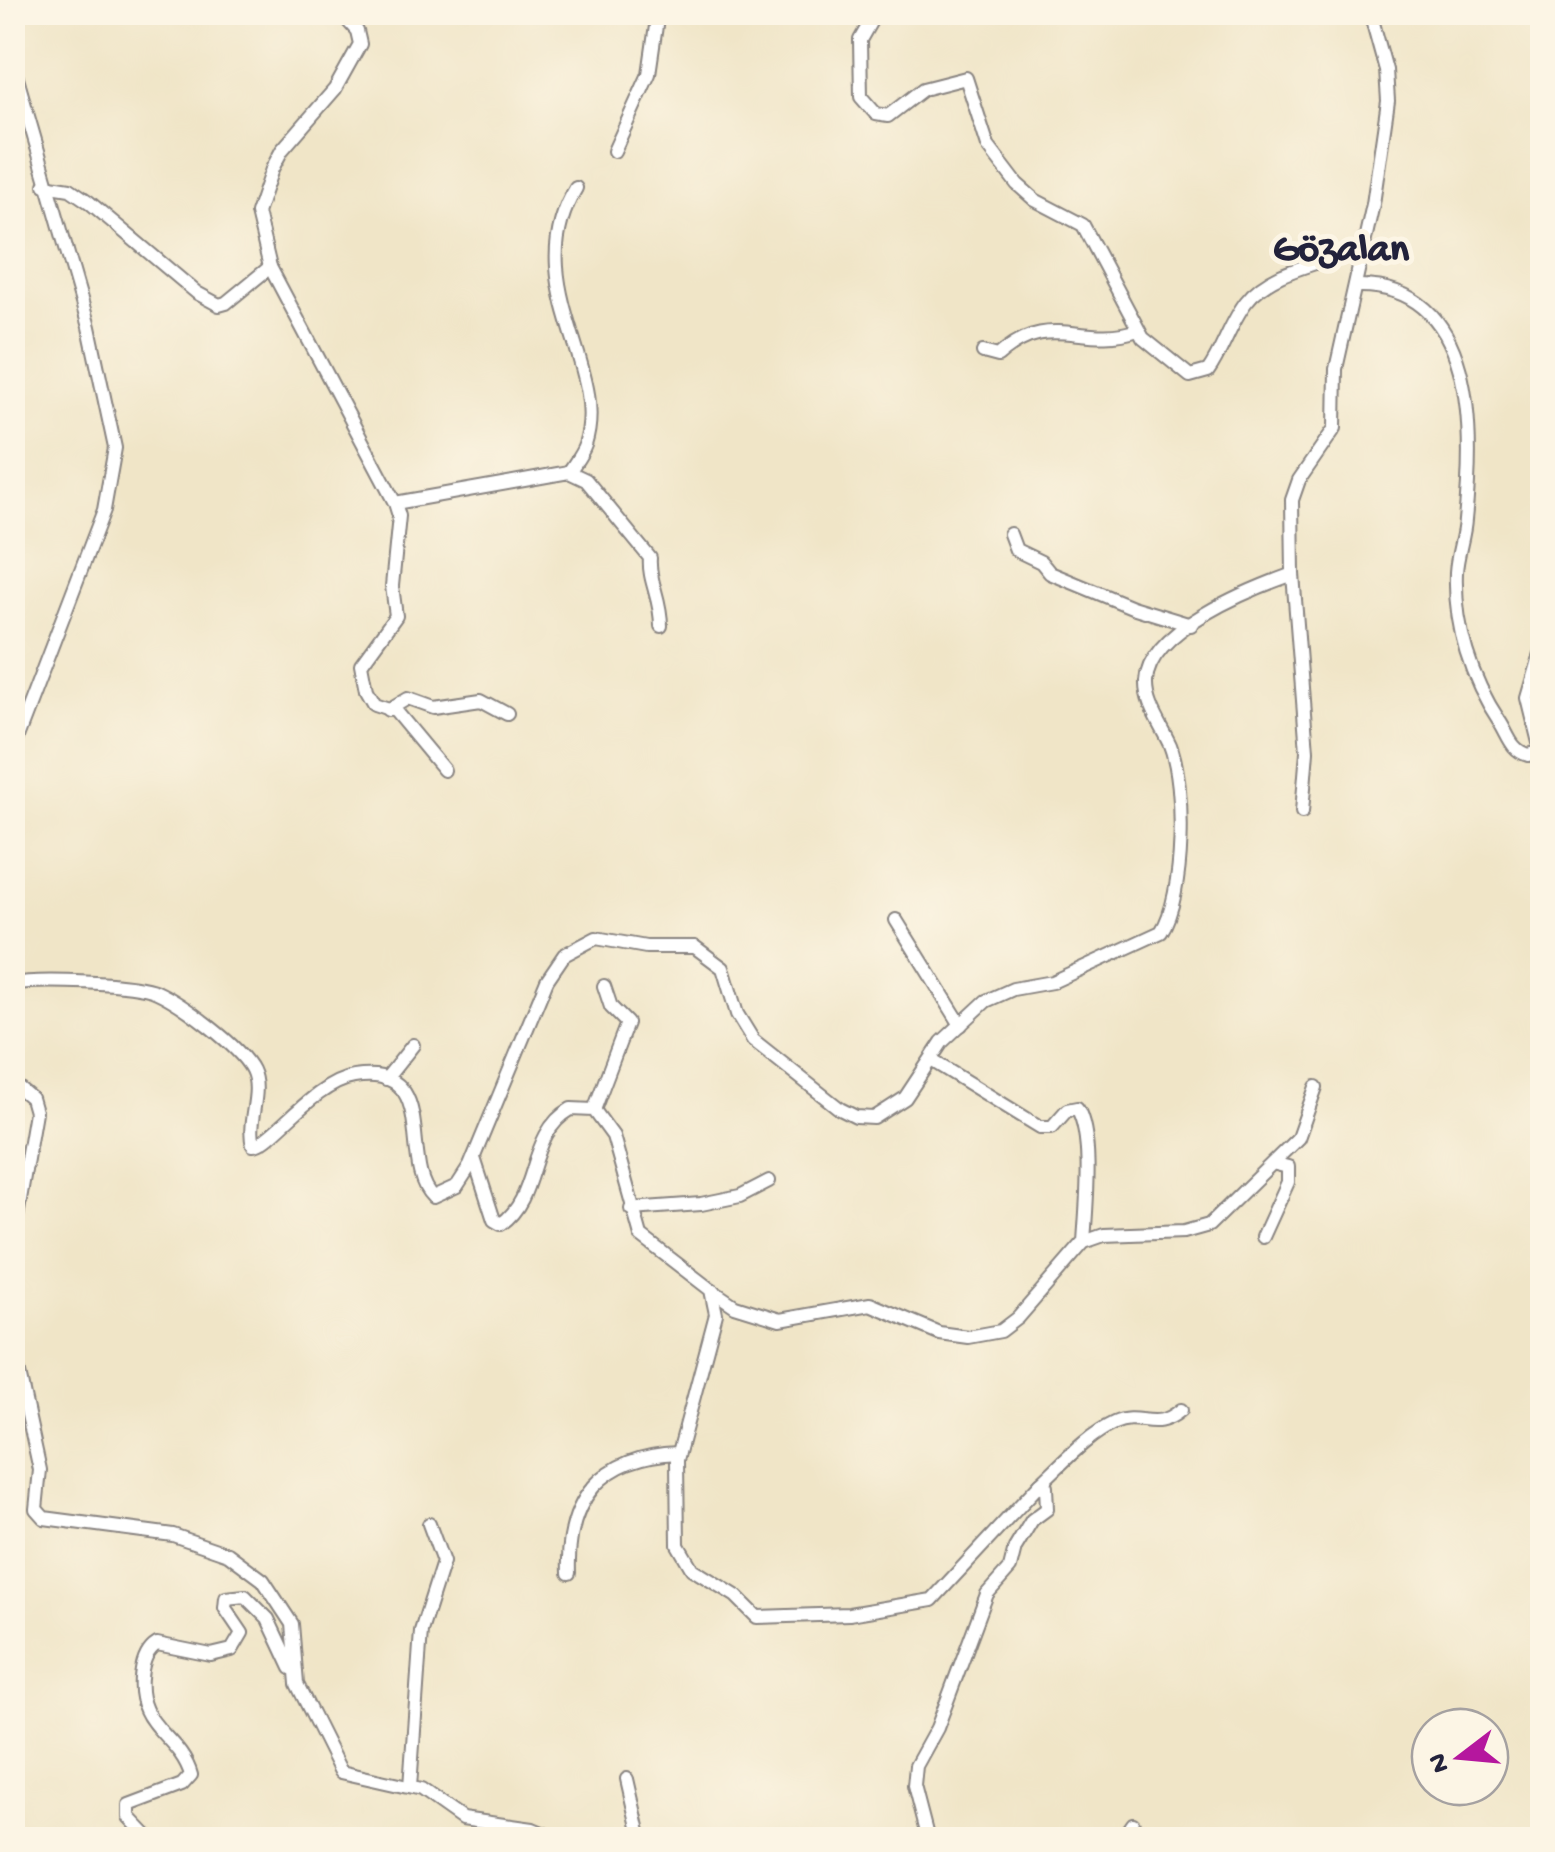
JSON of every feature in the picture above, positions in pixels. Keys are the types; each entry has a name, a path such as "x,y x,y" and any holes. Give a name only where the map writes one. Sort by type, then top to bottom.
{"street":[{"path":"340,12 358,31 360,44 335,89 282,150 257,213 270,266 400,516 392,586 396,616 361,664 366,690 374,704 402,718 444,770"},
{"path":"614,150 649,74 658,12"},
{"path":"876,12 860,40 861,97 876,114 888,116 923,88 966,78 988,146 1023,191 1082,226 1094,253 1125,298 1138,330 1190,376 1202,376 1219,356 1245,303 1276,277 1365,246"},
{"path":"1302,812 1308,751 1293,574 1292,500 1299,480 1335,428 1334,381 1365,246 1389,85 1370,12"},
{"path":"12,62 89,327 112,426 114,467 98,526 12,750"},
{"path":"45,186 70,189 197,293 219,305 270,266"},
{"path":"570,472 586,445 588,403 564,307 555,238 562,211 576,188"},
{"path":"1356,286 1380,286 1400,292 1425,308 1452,345 1468,411 1471,446 1456,573 1462,638 1487,706 1508,740 1528,756 1540,751 1528,698 1542,650"},
{"path":"983,352 998,356 1025,335 1045,331 1106,337 1138,330"},
{"path":"396,503 570,472 586,480 650,558 648,574 658,590 661,626"},
{"path":"1010,534 1016,550 1041,562 1050,573 1132,607 1191,625"},
{"path":"12,984 72,981 160,992 225,1040 251,1068 256,1086 253,1145 267,1142 302,1103 325,1088 356,1076 386,1079 409,1101 420,1174 430,1194 442,1196 457,1186 474,1158 551,973 564,956 596,938 646,947 686,945 713,957 723,968 737,1014 753,1040 856,1117 874,1118 894,1107 960,1025 996,996 1064,976 1146,940 1167,923 1180,857 1176,774 1169,743 1150,703 1147,676 1159,646 1236,598 1293,574"},
{"path":"388,710 408,698 434,707 482,700 507,714"},
{"path":"896,920 960,1025"},
{"path":"594,1110 627,1023 612,1007 604,986"},
{"path":"386,1079 413,1044"},
{"path":"931,1060 1040,1127 1052,1127 1067,1110 1077,1108 1083,1118 1085,1144 1084,1242"},
{"path":"12,1082 30,1098 35,1112 12,1246"},
{"path":"594,1110 613,1136 641,1236 711,1290 760,1316 780,1320 870,1304 939,1333 968,1337 1001,1331 1018,1318 1084,1242 1104,1234 1184,1232 1209,1226 1276,1164 1298,1138 1316,1087"},
{"path":"474,1158 494,1220 501,1224 523,1202 535,1155 550,1126 571,1109 594,1110"},
{"path":"1264,1236 1288,1182 1288,1167 1276,1164"},
{"path":"631,1209 700,1204 740,1196 768,1181"},
{"path":"711,1290 716,1314 678,1453 682,1557 756,1616 849,1614 932,1600 1040,1484 1088,1440 1117,1421 1162,1423 1181,1410"},
{"path":"12,1341 40,1470 36,1509 44,1518 94,1521 173,1536 228,1554 278,1598 292,1624 297,1684"},
{"path":"569,1574 568,1550 583,1495 610,1471 634,1458 678,1453"},
{"path":"928,1840 914,1786 916,1766 937,1728 988,1594 1010,1568 1015,1548 1032,1520 1047,1509 1050,1496 1040,1484"},
{"path":"410,1787 421,1631 444,1562 429,1524"},
{"path":"150,1840 129,1817 129,1805 135,1799 182,1785 191,1775 173,1741 147,1714 142,1686 144,1655 157,1644 211,1654 232,1650 242,1633 225,1608 226,1598 244,1596 268,1619 341,1772 410,1787 462,1819 533,1829 559,1840"},
{"path":"627,1780 641,1840"},
{"path":"1081,1840 1122,1837 1133,1824"}],"district":[{"name":"Gözalan","path":"1341,251"}]}
